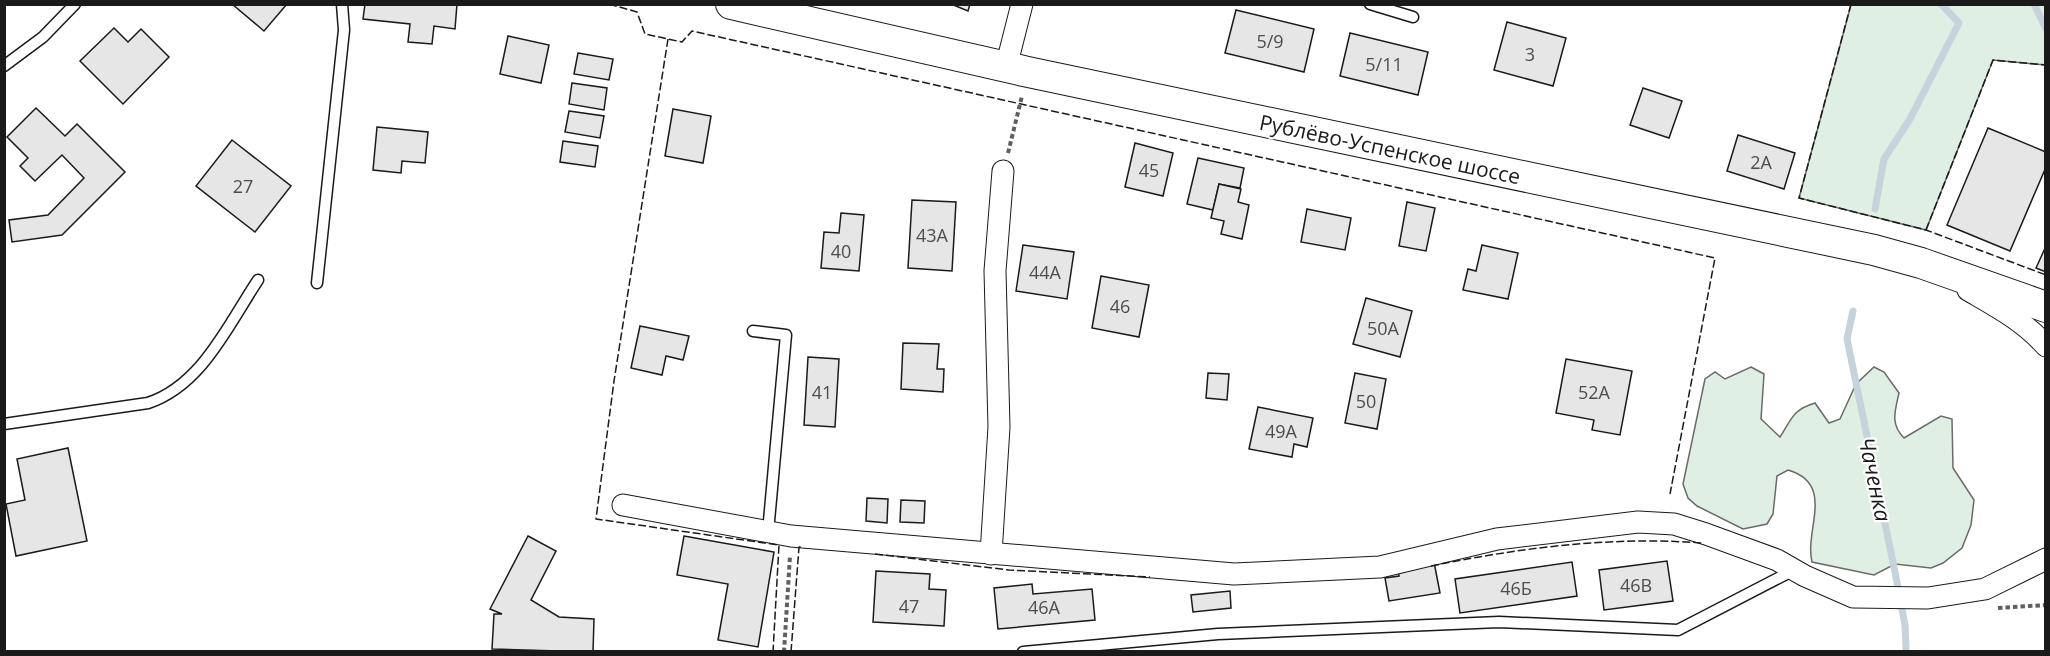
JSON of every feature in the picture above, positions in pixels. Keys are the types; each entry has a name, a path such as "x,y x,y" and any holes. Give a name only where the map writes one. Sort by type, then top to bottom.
{"main road":[{"name":"Рублёво-Успенское шоссе","path":"731,4 1017,69 1678,208 1921,263 2046,307"}],"street":[{"path":"1017,69 1022,4"},
{"path":"992,554 999,427 995,271 1004,171"},
{"path":"1921,263 2013,316 2033,331 2046,346"},
{"path":"623,505 791,536 1234,574 1369,567 1497,539 1638,522 1674,524 1706,534 1777,560 1853,597 1928,598 1985,589 2046,559"}],"lane":[{"path":"4,66 43,37 75,4"},
{"path":"316,283 344,30 342,4"},
{"path":"1370,4 1413,17"},
{"path":"4,424 148,403 166,397 189,380 258,280"},
{"path":"753,331 786,335 768,532"},
{"path":"1023,651 1218,634 1499,622 1678,630 1794,570"}],"path":[{"path":"1004,171 1017,69"},
{"path":"784,651 791,536"},
{"path":"1988,609 2046,605"}],"green space":[{"path":"1851,5 2045,5 2045,65 1993,60 1926,230 1799,198"},
{"path":"1751,367 1764,374 1761,419 1780,437 1797,412 1815,403 1829,423 1840,419 1856,384 1874,367 1884,372 1899,393 1895,422 1904,438 1941,416 1952,419 1953,468 1974,500 1971,525 1962,548 1943,563 1931,568 1895,564 1874,575 1812,562 1815,497 1811,486 1802,477 1788,470 1777,476 1773,514 1767,524 1743,529 1697,506 1688,498 1683,484 1705,379 1715,372 1725,379"}],"building":[{"path":"232,4 287,4 264,31"},
{"path":"365,4 457,4 455,29 434,26 432,44 408,42 410,24 363,19"},
{"path":"951,4 970,4 968,11"},
{"path":"1236,10 1314,29 1304,72 1225,53"},
{"path":"1507,22 1566,38 1553,86 1494,70"},
{"path":"114,28 128,42 141,29 169,57 123,104 80,61"},
{"path":"1350,33 1428,52 1418,95 1340,76"},
{"path":"508,36 549,45 541,83 500,74"},
{"path":"578,53 613,59 609,80 574,74"},
{"path":"572,83 607,88 604,110 569,104"},
{"path":"1643,88 1682,101 1669,138 1630,125"},
{"path":"36,108 65,136 77,124 125,172 62,235 12,242 9,220 48,215 84,178 62,155 35,181 20,166 28,158 7,137"},
{"path":"673,109 711,116 703,163 665,156"},
{"path":"569,111 604,116 600,138 565,132"},
{"path":"377,127 428,132 425,163 402,161 401,173 373,170"},
{"path":"1988,128 2046,152 2046,167 2010,251 1947,225"},
{"path":"1738,135 1795,153 1784,189 1727,171"},
{"path":"232,140 291,186 255,232 196,186"},
{"path":"563,141 598,146 595,167 560,162"},
{"path":"1135,143 1173,153 1163,196 1125,187"},
{"path":"1198,158 1244,168 1240,188 1219,184 1213,210 1187,204"},
{"path":"1219,184 1241,189 1238,202 1249,205 1242,239 1221,234 1224,221 1211,218"},
{"path":"912,200 956,202 952,271 908,268"},
{"path":"1407,202 1435,208 1426,251 1399,246"},
{"path":"1307,209 1351,218 1345,250 1301,242"},
{"path":"841,213 864,215 859,271 821,268 824,232 839,233"},
{"path":"1023,245 1074,252 1067,299 1016,291"},
{"path":"1482,245 1518,253 1508,299 1463,290 1468,269 1476,271"},
{"path":"2046,246 2046,272 2036,268"},
{"path":"1101,276 1149,285 1139,337 1092,328"},
{"path":"1366,298 1412,311 1400,357 1353,344"},
{"path":"640,326 689,336 683,360 666,356 662,375 631,368"},
{"path":"903,343 939,344 937,369 944,369 943,392 901,389"},
{"path":"808,357 839,359 835,427 804,425"},
{"path":"1566,359 1632,371 1620,435 1592,430 1594,420 1556,413"},
{"path":"1208,373 1229,374 1227,400 1206,398"},
{"path":"1355,373 1386,379 1377,429 1345,423"},
{"path":"1258,407 1313,418 1307,447 1294,444 1292,457 1249,449"},
{"path":"68,448 87,541 16,556 6,504 25,500 17,459"},
{"path":"867,498 888,499 887,523 866,521"},
{"path":"901,500 925,501 924,523 900,522"},
{"path":"528,536 556,551 531,600 559,617 594,619 593,652 492,649 494,614 502,614 490,609"},
{"path":"684,536 774,552 758,647 718,640 728,584 677,575"},
{"path":"1667,561 1673,601 1604,610 1599,570"},
{"path":"1434,562 1440,593 1389,601 1385,578 1399,576 1398,568"},
{"path":"1572,562 1577,596 1460,613 1455,579"},
{"path":"876,571 930,574 929,589 946,590 944,626 873,622"},
{"path":"1032,584 1033,594 1092,589 1095,620 998,629 994,588"},
{"path":"1230,591 1231,608 1193,612 1191,595"}],"waterway":[{"name":"Чаченка","path":"1875,209 1884,159 1910,119 1959,23 1941,4"},
{"name":"Чаченка","path":"2034,4 2046,29"},
{"name":"Чаченка","path":"1853,311 1847,339 1895,572 1905,625 1906,648"}],"fence":[{"path":"609,4 637,12 645,34 682,42 692,31 1715,258 1670,494"},
{"path":"1851,4 1799,198 1926,230 2046,275"},
{"path":"668,39 614,381 596,519 779,545 773,652"},
{"path":"1926,230 1993,60 2046,65"},
{"path":"1431,566 1532,549 1600,542 1702,543"},
{"path":"791,652 799,547 803,547"},
{"path":"875,554 1009,570 1150,577"}]}
